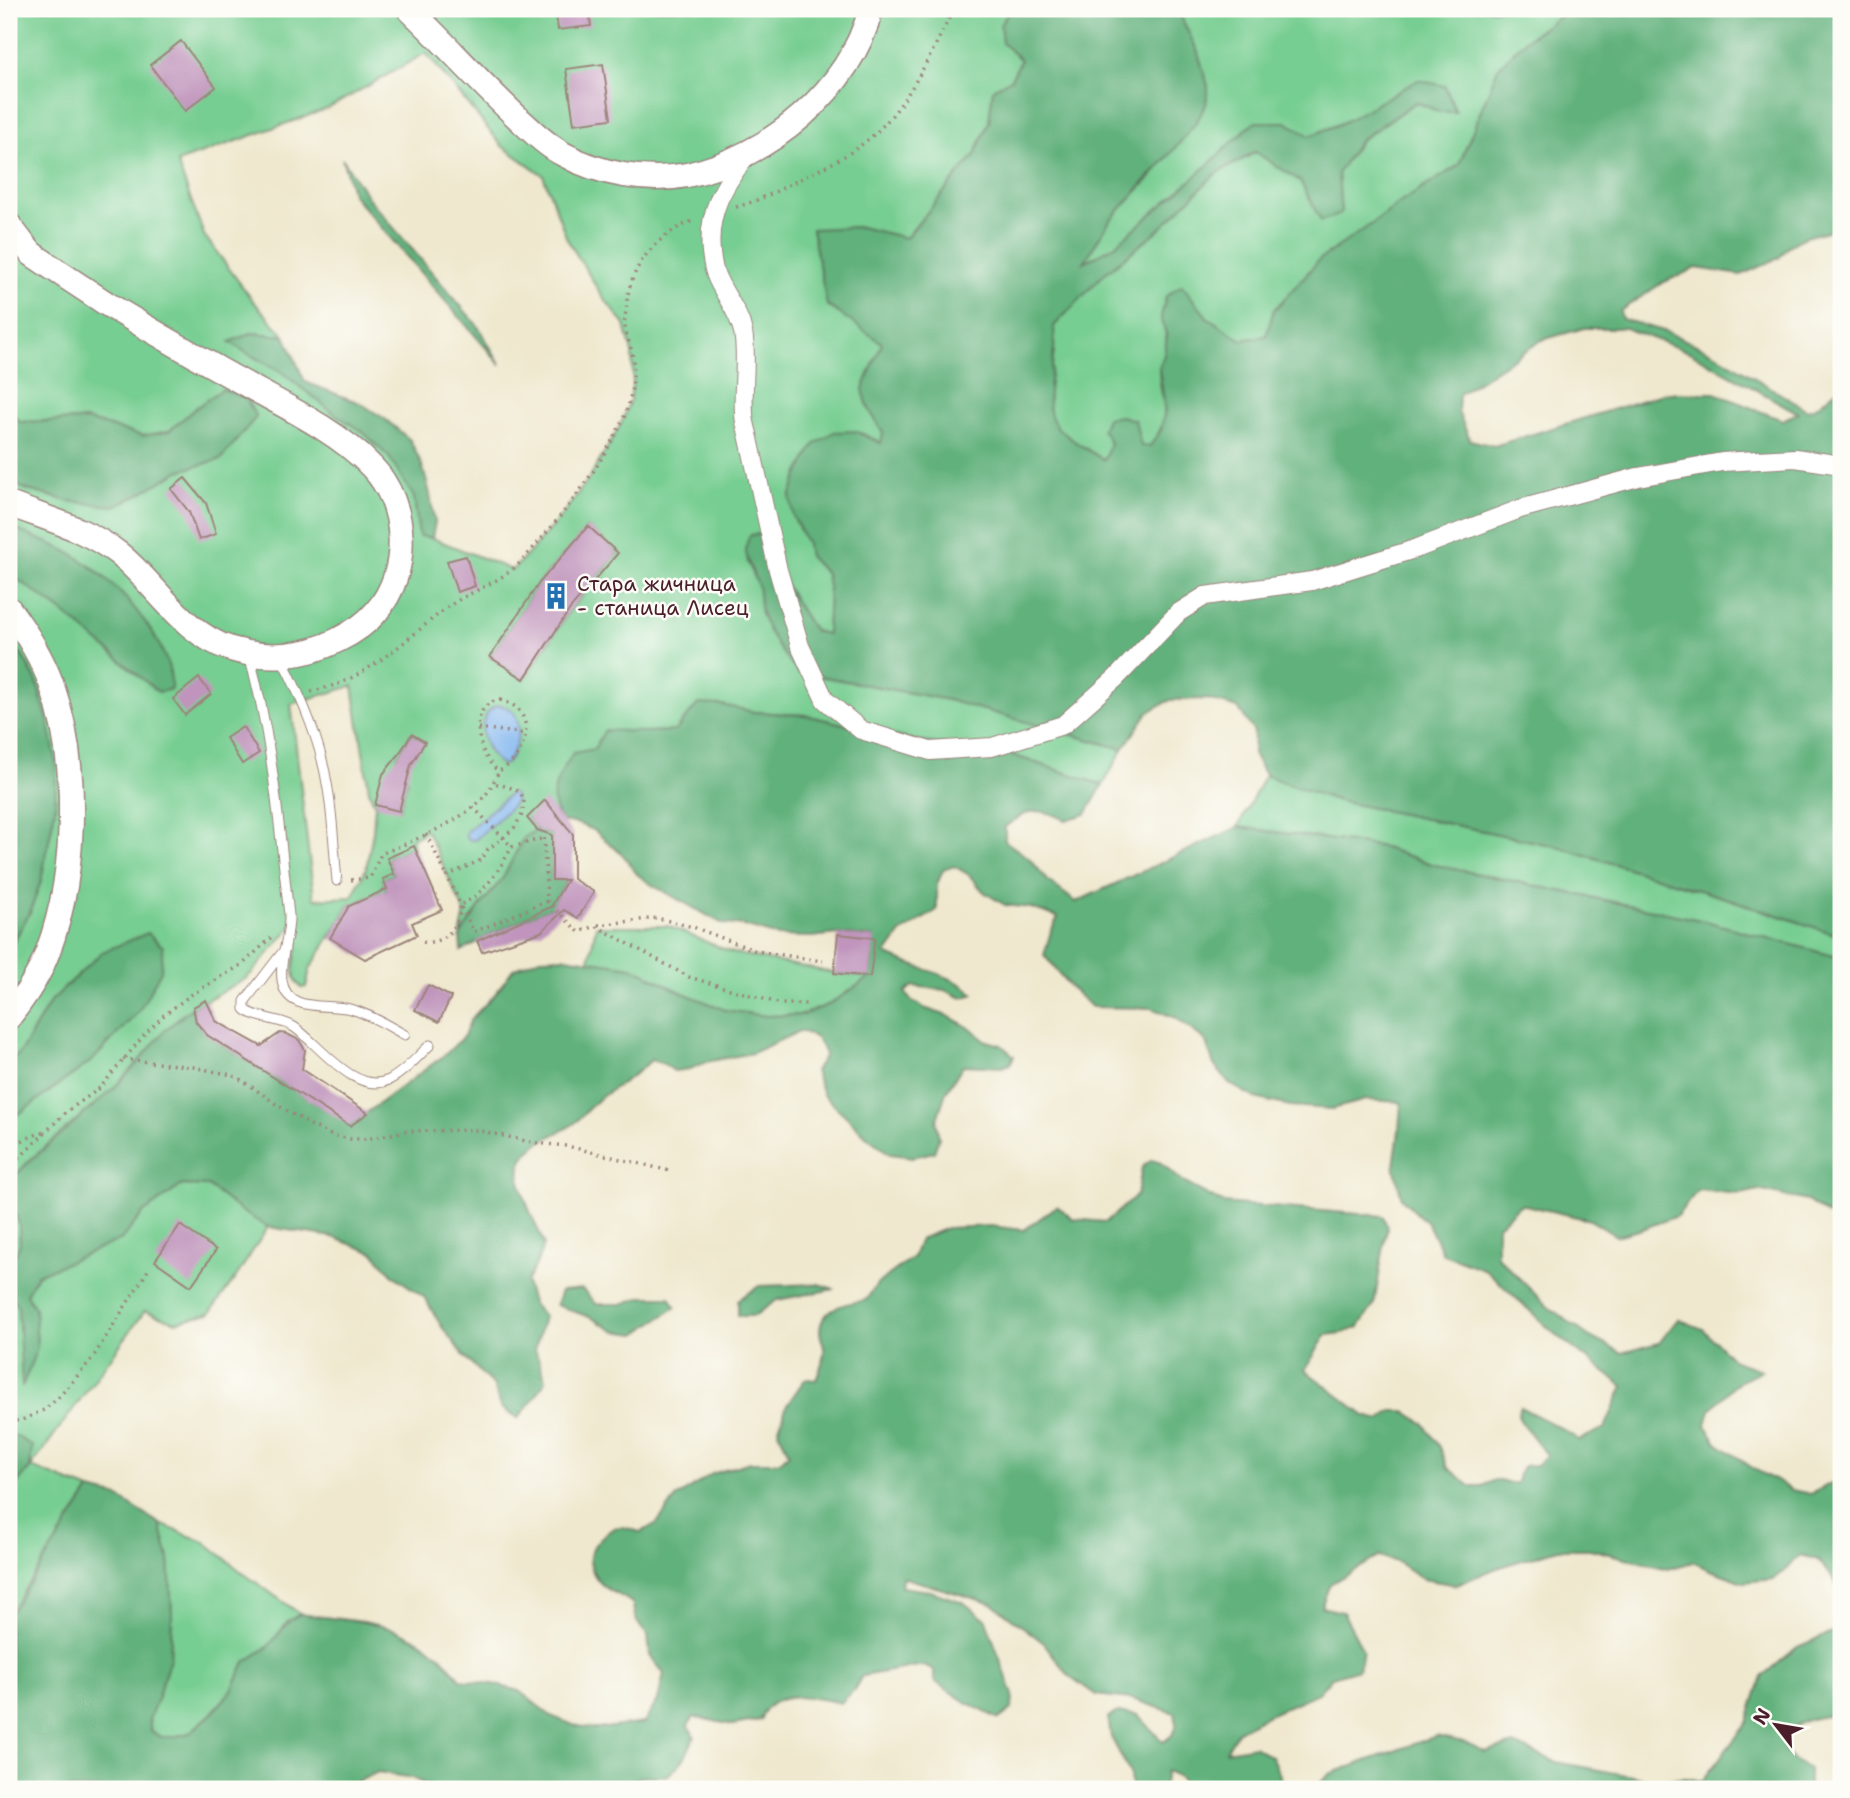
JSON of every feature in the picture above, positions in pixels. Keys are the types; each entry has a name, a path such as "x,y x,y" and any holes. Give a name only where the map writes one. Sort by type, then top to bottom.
{"main road":[{"path":"409,9 518,118 560,152 579,163 617,173 665,177 686,175 749,152 801,116 826,93 848,65 866,27 871,9"},
{"path":"9,225 32,253 86,290 157,334 299,413 356,452 373,467 386,484 394,502 399,521 400,555 397,571 386,598 370,619 345,636 311,650 280,655 248,653 221,645 193,628 133,566 101,542 62,523 9,504"},
{"path":"9,609 40,658 51,684 65,737 71,799 68,863 57,918 33,983 9,1017"}],"street":[{"path":"749,152 730,177 713,213 711,258 715,274 738,316 743,331 744,414 778,570 800,646 825,700 861,730 930,751 992,747 1063,725 1116,678 1178,613 1205,596 1312,581 1418,548 1520,509 1638,477 1722,463 1795,458 1841,465"}],"lane":[{"path":"248,653 257,682 269,746 289,915 288,937 282,964 285,990 294,1000 304,1005 350,1009 405,1035"},
{"path":"280,655 317,743 328,789 337,881"},
{"path":"286,948 245,1001 245,1009 250,1014 293,1026 342,1069 374,1083 391,1078 430,1045"}],"path":[{"path":"299,695 345,681 370,667 443,610 512,570 530,552 590,477 621,424 630,400 633,379 632,353 625,325 626,298 643,257 661,239 688,223 713,213 753,203 839,160 866,141 907,96 954,9"},
{"path":"337,881 370,878 381,854 426,834 483,799 499,771 516,756 526,734 527,726 523,715 514,706 500,700 486,706 478,728 486,756 499,771"},
{"path":"478,728 526,734"},
{"path":"447,876 481,860 488,849 519,821 525,806 521,794 515,789 494,782"},
{"path":"473,807 512,846"},
{"path":"426,834 474,932 547,901"},
{"path":"460,905 473,899 485,888 512,846 544,838 547,901 579,932 596,926 657,918 756,951 823,961"},
{"path":"424,942 431,943 446,937 456,923 460,905"},
{"path":"9,1168 66,1112 100,1088 164,1015 258,952 289,915"},
{"path":"596,926 689,977 781,1004 810,1004"},
{"path":"123,1059 193,1067 232,1075 312,1126 331,1135 350,1139 367,1139 406,1131 477,1130 535,1143 588,1150 670,1171"},
{"path":"9,1146 47,1130"},
{"path":"9,1422 22,1420 44,1410 60,1396 92,1359 150,1267"}],"green space":[{"path":"9,9 1014,9 1010,10 1021,60 1011,79 993,89 989,122 975,155 906,238 860,227 812,230 827,305 883,343 863,389 868,407 883,433 882,443 856,431 793,516 807,544 809,556 826,574 829,593 827,634 814,632 787,588 748,563 758,584 761,614 798,672 948,700 1123,749 1103,785 1006,753 920,742 805,715 754,712 722,705 684,719 675,731 646,732 594,749 555,807 557,815 527,818 537,830 524,837 503,878 460,936 465,913 427,831 411,839 414,846 387,858 394,874 383,879 387,889 349,906 310,969 306,987 302,988 294,975 298,919 252,973 179,1017 113,1089 31,1159 9,1182 9,1121 94,1059 51,1001 20,1053 9,1062 9,950 30,912 41,881 55,809 36,680 9,633 9,573 62,611 158,692 171,689 155,636 131,605 104,578 67,552 25,535 9,525 9,482 68,501 114,506 179,471 221,459 223,389 169,431 143,436 86,420 20,422 9,407","holes":["426,53 502,146 543,175 567,239 602,296 625,325 632,353 633,379 630,400 621,424 590,477 562,515 512,570 432,538 419,536 414,497 389,457 362,431 335,414 279,370 230,342 251,333 285,336 254,302 204,235 177,162 327,109","588,527 618,553 570,610 524,679 490,657 539,583","353,686 369,791 375,805 366,869 352,897 314,899 291,704","411,734 425,742 407,763 407,781 399,810 397,757"]},
{"path":"1177,9 1571,9 1525,40 1498,68 1459,165 1398,204 1274,309 1266,336 1242,340 1207,317 1182,286 1161,317 1166,340 1159,371 1164,417 1158,434 1150,446 1107,436 1110,444 1104,460 1064,434 1051,417 1049,387 1054,326 1103,275 1161,228 1214,175 1256,152 1300,181 1321,220 1341,213 1338,172 1361,140 1416,102 1440,112 1445,86 1310,136 1286,122 1254,122 1194,178 1113,247 1083,263 1111,219 1151,177 1197,121 1208,86 1197,50"},
{"path":"1177,9 1197,50 1208,86 1206,105 1197,121 1111,219 1084,262 1113,247 1194,178 1254,122 1286,122 1310,136 1344,122 1418,80 1445,86 1456,112 1440,112 1416,102 1361,139 1338,172 1341,214 1321,221 1300,181 1255,152 1214,175 1161,228 1103,275 1054,326 1049,407 1058,428 1104,460 1110,444 1102,430 1107,418 1121,416 1135,420 1141,446 1150,446 1161,430 1165,409 1159,368 1167,337 1161,317 1166,296 1182,285 1207,317 1242,340 1266,336 1274,310 1320,259 1459,165 1498,68 1525,40 1571,9 1841,9 1841,223 1827,231 1805,237 1789,246 1779,258 1741,275 1696,268 1662,283 1620,311 1622,319 1667,332 1714,353 1807,410 1816,407 1841,386 1841,472 1837,501 1841,507 1841,936 1556,846 1339,801 1291,785 1265,775 1253,754 1254,732 1238,708 1207,699 1170,700 1148,712 1123,749 948,700 798,672 792,666 773,639 762,616 758,587 746,554 747,542 750,535 763,534 787,588 814,631 827,634 829,593 826,574 809,556 807,544 793,516 790,497 814,445 834,432 856,431 881,443 883,433 868,407 863,389 882,343 827,305 812,229 860,227 906,238 975,155 989,122 993,89 1011,79 1021,60 1002,43 1000,25 1010,10","holes":["1584,328 1625,328 1689,352 1798,413 1782,420 1715,393 1666,393 1494,446 1470,440 1458,412 1459,394 1542,340"]},
{"path":"342,158 369,199 477,325 501,365 353,195"},
{"path":"251,333 285,336 305,382 360,403 410,440 422,465 429,490 435,522 432,538 419,536 414,497 389,457 362,431 335,414 279,370 230,342"},
{"path":"222,389 246,398 256,417 221,459 179,471 114,506 68,501 9,482 9,407 20,422 86,420 143,436 169,431"},
{"path":"9,525 84,562 129,601 162,651 171,675 171,689 158,692 62,611 9,573"},
{"path":"9,633 36,680 49,724 56,762 55,809 41,881 30,912 9,950"},
{"path":"698,704 722,705 754,712 805,715 920,742 1006,753 1103,785 1086,814 1066,820 1034,811 1005,827 1005,841 1030,859 1048,881 1076,902 1238,827 1378,846 1435,865 1705,921 1841,958 1841,1224 1807,1201 1758,1190 1741,1194 1698,1190 1677,1216 1616,1236 1590,1220 1521,1204 1497,1226 1497,1256 1547,1306 1590,1337 1621,1353 1659,1343 1678,1319 1703,1329 1734,1361 1761,1370 1734,1385 1710,1410 1706,1425 1717,1443 1754,1469 1792,1490 1811,1494 1841,1478 1841,1593 1832,1576 1818,1560 1801,1555 1774,1579 1744,1582 1693,1562 1668,1569 1590,1549 1558,1549 1497,1568 1456,1585 1423,1579 1399,1563 1380,1556 1330,1584 1321,1607 1343,1612 1363,1650 1359,1669 1332,1677 1318,1693 1237,1732 1226,1751 1255,1746 1272,1758 1285,1786 1295,1789 1192,1789 1176,1775 1166,1771 1163,1789 1131,1789 1130,1773 1111,1737 1108,1717 1118,1712 1138,1715 1163,1742 1175,1730 1175,1713 1132,1699 1096,1695 1068,1675 1044,1643 993,1604 902,1577 901,1587 930,1591 963,1602 986,1620 1013,1695 1012,1709 999,1719 967,1703 934,1681 934,1670 924,1665 862,1676 854,1690 841,1703 801,1697 780,1700 765,1710 760,1720 733,1725 694,1717 688,1725 694,1736 684,1759 667,1776 642,1776 618,1789 436,1789 412,1778 378,1772 342,1789 9,1789 9,1615 90,1490 116,1496 160,1524 169,1559 172,1615 170,1658 149,1719 151,1732 161,1737 189,1733 212,1714 232,1690 245,1662 268,1647 289,1621 300,1614 364,1622 393,1629 418,1640 440,1655 461,1680 519,1691 551,1716 573,1725 596,1729 644,1723 658,1700 664,1673 650,1656 648,1635 637,1621 633,1604 605,1587 593,1572 590,1555 599,1540 617,1527 641,1532 657,1523 676,1498 712,1474 750,1462 779,1462 789,1453 778,1431 787,1405 805,1379 816,1380 824,1356 820,1331 825,1316 836,1307 866,1300 877,1284 913,1257 920,1239 947,1228 990,1226 1024,1230 1057,1206 1073,1219 1106,1222 1137,1195 1142,1167 1152,1160 1161,1163 1183,1182 1223,1203 1383,1216 1387,1227 1374,1305 1358,1328 1326,1335 1305,1370 1365,1416 1380,1420 1392,1411 1405,1411 1424,1424 1440,1447 1448,1468 1470,1486 1482,1486 1495,1480 1517,1483 1524,1466 1536,1465 1547,1455 1520,1420 1520,1407 1579,1440 1605,1428 1623,1386 1556,1335 1486,1270 1443,1254 1428,1224 1402,1199 1394,1166 1401,1102 1366,1100 1332,1109 1290,1106 1255,1098 1230,1084 1214,1065 1205,1040 1176,1018 1151,1008 1092,1007 1071,988 1044,955 1058,917 1031,908 1005,905 984,892 969,875 954,866 943,870 937,884 937,910 901,933 886,954 954,981 974,994 962,998 945,990 913,986 905,992 911,1000 924,1008 948,1016 972,1029 984,1040 1001,1045 1014,1056 1010,1064 1002,1067 963,1065 946,1092 936,1122 939,1138 934,1152 913,1157 890,1154 867,1137 823,1095 815,1071 825,1055 817,1039 806,1033 800,1031 752,1053 706,1062 690,1069 674,1071 651,1060 595,1102 572,1125 534,1147 527,1153 520,1168 521,1186 544,1244 526,1282 532,1303 544,1317 535,1349 546,1380 518,1418 501,1408 494,1386 464,1356 424,1297 393,1275 374,1253 333,1237 268,1227 208,1186 182,1185 143,1213 122,1239 37,1275 26,1294 35,1308 37,1348 22,1387 18,1307 9,1291 9,1270 20,1244 19,1225 9,1182 113,1089 165,1030 193,1007 196,1022 207,1035 350,1125 446,1054 464,1036 471,1019 495,994 513,969 540,958 565,957 632,967 683,993 725,1010 766,1016 803,1015 830,1004 870,977 874,938 838,934 778,936 741,925 723,924 652,885 637,874 624,856 595,831 562,821 556,812 556,786 573,753 594,749 605,730 675,731"},
{"path":"1265,775 1339,801 1556,846 1729,899 1841,936 1841,958 1705,921 1435,865 1378,846 1238,827"},
{"path":"537,830 552,835 552,879 567,880 552,907 461,951 460,936 503,878 524,837"},
{"path":"596,926 668,926 733,953 834,973 870,977 830,1004 802,1015 766,1016 725,1010 589,961"},
{"path":"148,933 163,947 161,971 139,1011 94,1059 9,1121 9,1062 20,1053 51,1001 102,952"},
{"path":"182,1185 208,1186 268,1227 210,1313 176,1322 145,1311 31,1467 90,1490 9,1615 9,1494 30,1468 32,1446 9,1432 9,1291 18,1307 23,1385 26,1294 37,1275 122,1239 143,1213"},
{"path":"9,1191 19,1225 20,1244 9,1270"},
{"path":"818,1284 834,1289 777,1300 754,1316 738,1316 738,1300 759,1286"},
{"path":"582,1289 596,1304 622,1304 642,1297 670,1297 676,1307 636,1334 614,1331 592,1318 556,1305 561,1291"},
{"path":"9,1432 32,1446 30,1468 9,1494"},
{"path":"160,1524 205,1542 300,1614 288,1621 268,1647 245,1662 232,1690 212,1713 189,1733 173,1737 161,1737 151,1732 149,1719 170,1658 172,1615 169,1559"},
{"path":"1841,1629 1841,1715 1810,1719 1785,1735 1784,1749 1793,1760 1809,1769 1809,1789 1313,1789 1330,1774 1436,1736 1465,1742 1485,1752 1514,1744 1556,1762 1653,1780 1687,1778 1702,1781 1747,1723 1762,1677 1797,1647"}],"water":[{"path":"497,705 507,707 513,713 518,729 511,757 502,765 490,752 483,735 485,718"},
{"path":"510,794 514,794 516,800 509,809 475,840 469,840 466,832"}],"building":[{"path":"555,9 589,9 591,26 558,30"},
{"path":"181,41 216,87 185,111 150,65"},
{"path":"603,64 611,119 574,124 566,69"},
{"path":"185,478 206,503 216,534 199,540 189,512 171,489"},
{"name":"Стара жичница - станица Лисец","path":"588,526 618,553 570,609 524,679 490,657 539,583"},
{"path":"466,556 475,586 457,592 447,561"},
{"path":"199,678 211,694 185,715 173,699"},
{"path":"243,727 259,753 242,764 226,738"},
{"path":"412,734 425,742 411,765 399,811 375,805 383,774"},
{"path":"545,800 573,834 573,879 594,892 578,918 564,910 541,932 482,952 477,941 551,907 567,880 552,880 552,835 537,830 527,818"},
{"path":"414,846 442,910 412,923 417,935 365,959 330,938 349,906 387,889 383,879 394,874 387,858"},
{"path":"838,934 875,938 870,977 834,973"},
{"path":"428,985 451,997 439,1022 415,1010"},
{"path":"206,1000 216,1021 261,1046 280,1033 299,1040 305,1050 302,1069 368,1113 350,1126 207,1035 196,1022 193,1007"},
{"path":"180,1225 216,1250 191,1286 155,1261"}],"place":[{"name":"Стара жичница - станица Лисец","path":"556,596"}]}
